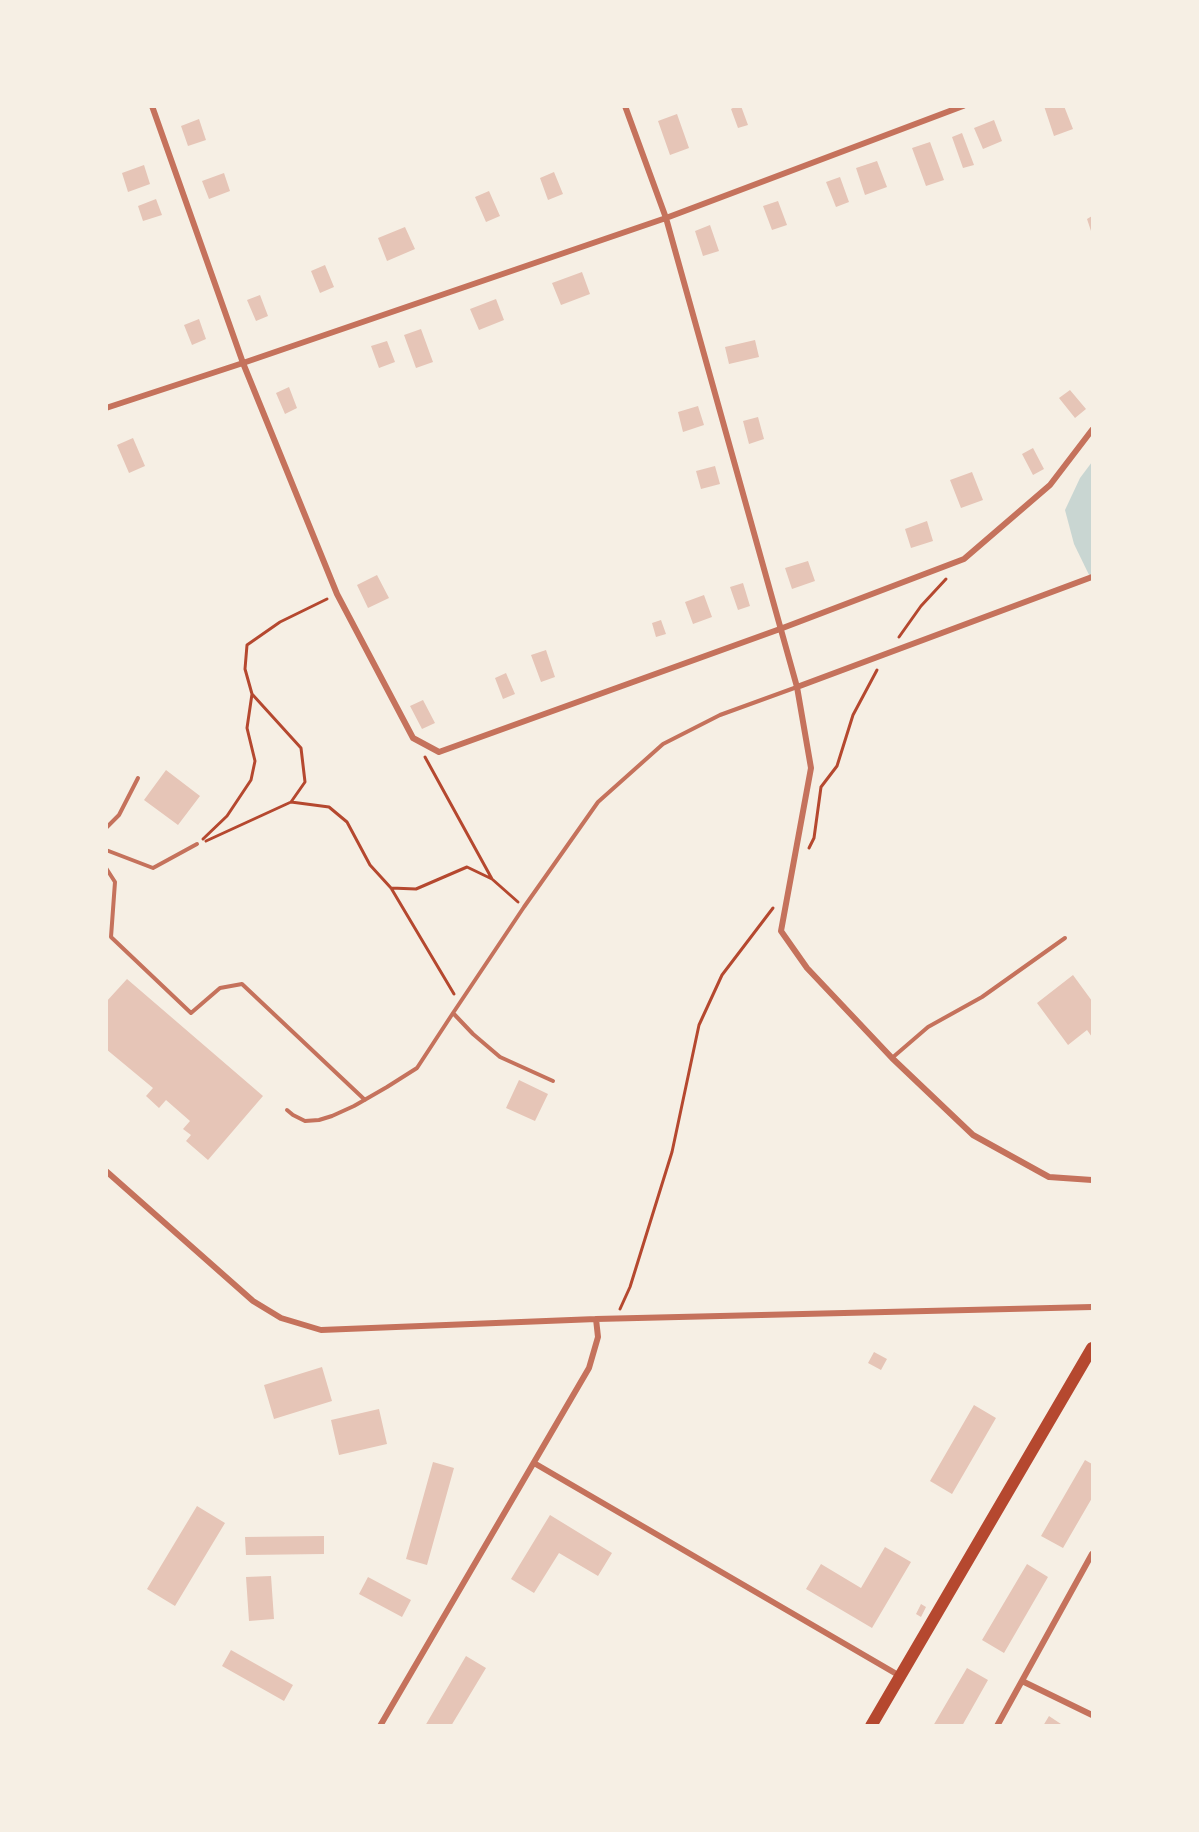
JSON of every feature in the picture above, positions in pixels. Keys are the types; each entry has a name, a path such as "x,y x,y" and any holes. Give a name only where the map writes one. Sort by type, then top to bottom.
{"main road":[{"path":"871,1725 1092,1348"}],"street":[{"path":"152,106 243,363 337,594 413,738 439,752 780,629 964,559 1050,484 1092,430"},
{"path":"625,106 666,218 797,687 811,768 781,932 807,968 892,1058 973,1135 1049,1177 1092,1180"},
{"path":"106,408 666,218 963,106"},
{"path":"797,687 1092,577"},
{"path":"106,1171 253,1301 281,1318 321,1330 615,1318 1092,1307"},
{"path":"380,1725 589,1368 598,1337 596,1319"},
{"path":"534,1463 900,1676"},
{"path":"997,1725 1092,1554"},
{"path":"1022,1681 1092,1715"}],"lane":[{"path":"287,1110 293,1116 305,1121 332,1116 365,1100 417,1068 524,907 598,802 663,744 720,715 797,687"},
{"path":"106,828 119,815 138,778"},
{"path":"106,850 153,868 198,844"},
{"path":"106,868 115,882 111,937 191,1013 220,988 242,984 365,1100"},
{"path":"892,1058 928,1027 982,997 1065,938"},
{"path":"453,1013 500,1057 554,1082"}],"path":[{"path":"804,857 814,838 821,787 837,766 853,715 886,654 921,606 964,559"},
{"path":"198,844 291,802 305,782 301,748 252,694 244,669 246,645 280,622 337,594"},
{"path":"198,844 227,816 251,780 255,761 247,728 252,694"},
{"path":"413,738 492,879"},
{"path":"291,802 329,807 347,822 370,865 391,888 460,1003"},
{"path":"391,888 416,889 467,867 492,879 524,907"},
{"path":"615,1318 630,1287 672,1152 699,1025 722,975 789,885"}],"shaded area":[{"path":"1092,462 1092,581 1074,544 1065,510 1080,478"}],"building":[{"path":"741,106 748,125 738,128 731,109"},
{"path":"1044,106 1064,106 1073,129 1054,136"},
{"path":"677,114 689,148 670,155 658,121"},
{"path":"199,119 206,140 188,146 181,126"},
{"path":"994,120 1002,141 983,149 974,128"},
{"path":"962,133 974,165 963,168 952,137"},
{"path":"930,142 944,180 926,186 912,148"},
{"path":"877,161 887,187 865,195 856,168"},
{"path":"144,165 150,184 128,192 122,173"},
{"path":"554,172 563,194 548,200 540,178"},
{"path":"224,173 230,191 209,199 202,181"},
{"path":"840,177 849,202 836,207 826,182"},
{"path":"489,191 500,216 486,222 475,197"},
{"path":"156,199 162,215 143,221 138,206"},
{"path":"778,201 787,225 772,230 763,206"},
{"path":"1092,216 1092,234 1087,219"},
{"path":"710,225 719,251 703,256 695,231"},
{"path":"405,227 415,249 387,261 378,238"},
{"path":"325,265 334,287 320,293 311,271"},
{"path":"582,272 590,294 561,305 552,283"},
{"path":"260,295 268,316 256,321 247,300"},
{"path":"496,299 504,320 479,330 470,309"},
{"path":"199,319 206,339 192,345 184,325"},
{"path":"421,329 433,362 416,368 404,335"},
{"path":"755,340 759,357 729,364 725,347"},
{"path":"387,341 395,362 379,368 371,346"},
{"path":"289,387 297,408 285,414 276,393"},
{"path":"1070,390 1086,409 1075,418 1059,398"},
{"path":"698,406 704,425 683,432 678,412"},
{"path":"758,417 764,439 749,444 743,421"},
{"path":"133,438 145,466 129,473 117,445"},
{"path":"1033,448 1044,469 1033,475 1022,454"},
{"path":"715,466 720,484 701,489 696,471"},
{"path":"972,472 983,500 961,508 950,480"},
{"path":"927,521 933,541 911,548 905,529"},
{"path":"808,561 815,581 792,589 785,568"},
{"path":"377,575 389,598 368,608 357,585"},
{"path":"743,583 750,606 738,610 730,587"},
{"path":"704,595 712,617 693,624 685,602"},
{"path":"661,620 666,634 656,637 652,623"},
{"path":"546,650 555,677 541,682 531,655"},
{"path":"506,673 515,694 503,699 495,678"},
{"path":"423,700 435,723 422,729 410,706"},
{"path":"166,770 200,796 178,825 144,800"},
{"path":"1073,975 1092,1001 1092,1037 1087,1030 1068,1045 1037,1003"},
{"path":"127,979 263,1096 208,1160 186,1141 191,1135 183,1129 190,1121 166,1100 159,1108 146,1096 153,1088 106,1049 106,1002"},
{"path":"519,1080 548,1094 535,1121 506,1108"},
{"path":"874,1352 887,1359 881,1370 868,1363"},
{"path":"322,1367 332,1401 274,1419 264,1385"},
{"path":"974,1405 996,1418 952,1494 930,1481"},
{"path":"379,1409 387,1444 339,1455 331,1420"},
{"path":"1085,1460 1092,1464 1092,1498 1063,1548 1041,1536"},
{"path":"433,1462 454,1468 427,1565 406,1559"},
{"path":"197,1506 225,1523 175,1606 147,1589"},
{"path":"550,1515 612,1553 598,1576 559,1553 534,1593 511,1579"},
{"path":"324,1536 324,1554 246,1555 245,1537"},
{"path":"885,1547 911,1562 872,1628 806,1589 821,1564 861,1588"},
{"path":"1027,1564 1048,1577 1004,1653 982,1640"},
{"path":"271,1576 274,1619 249,1621 246,1577"},
{"path":"368,1577 411,1600 402,1617 359,1594"},
{"path":"921,1604 926,1607 921,1617 916,1614"},
{"path":"231,1650 293,1685 284,1701 222,1666"},
{"path":"466,1656 486,1668 451,1726 425,1726"},
{"path":"967,1668 988,1680 962,1726 933,1726"},
{"path":"1049,1716 1064,1726 1043,1726"}]}
